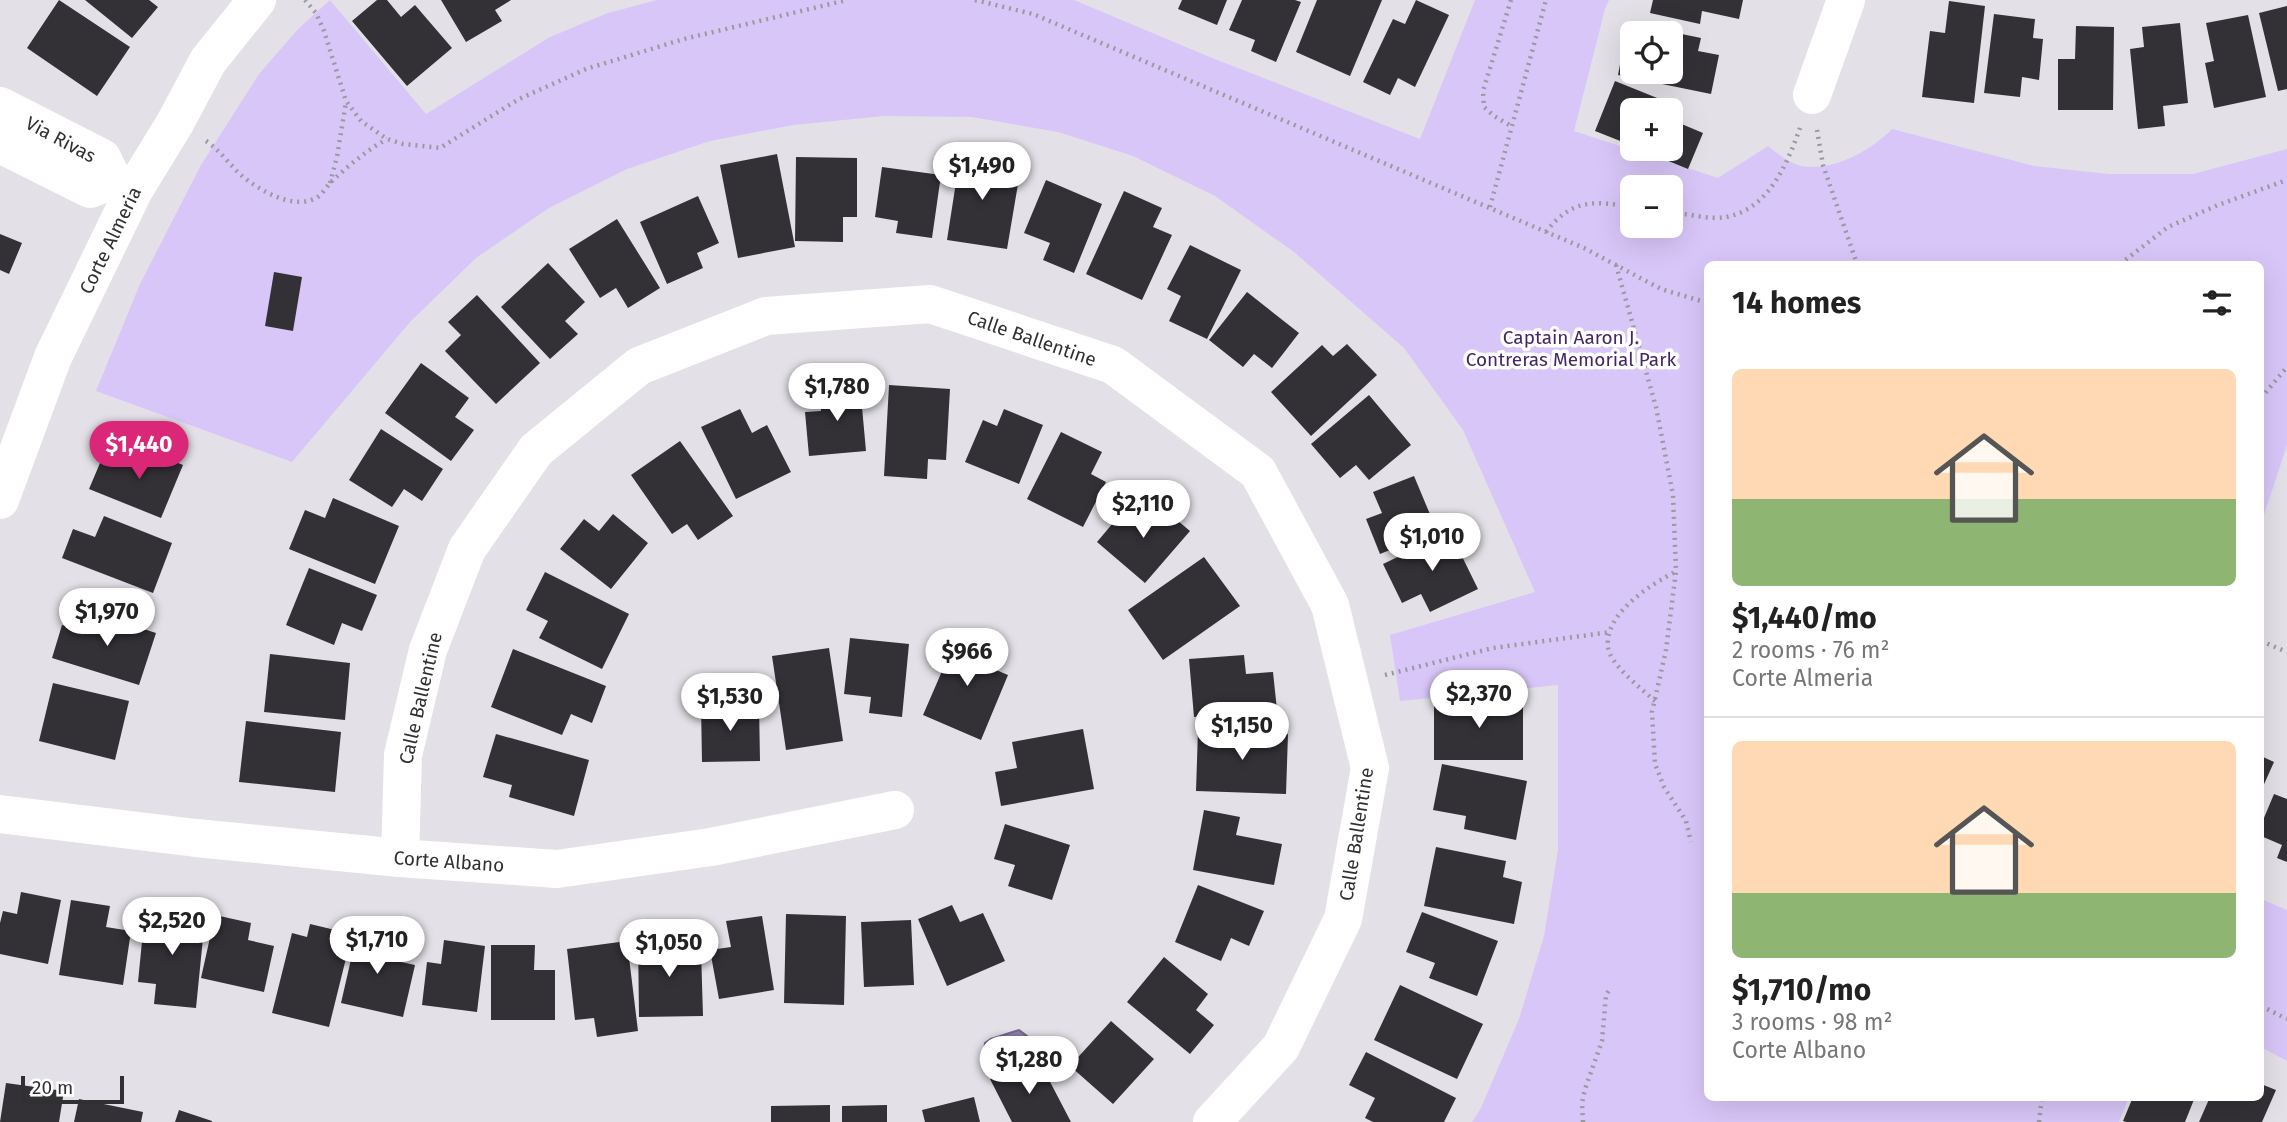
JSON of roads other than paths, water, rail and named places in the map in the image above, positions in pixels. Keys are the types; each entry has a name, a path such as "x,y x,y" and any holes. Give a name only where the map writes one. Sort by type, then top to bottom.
{"street":[{"name":"Corte Almeria","path":"0,500 53,356 124,185 175,123 208,61 257,0"},
{"path":"1812,95 1846,0"},
{"name":"Via Rivas","path":"0,106 102,159 124,185"},
{"name":"Via Rivas","path":"0,144 90,189 124,185"},
{"name":"Calle Ballentine","path":"400,858 403,755 428,650 467,549 536,450 639,366 766,316 930,304 1113,365 1258,472 1330,605 1370,768 1343,919 1281,1047 1212,1122"},
{"name":"Corte Albano","path":"0,814 196,838 400,858 557,869 711,847 895,810"}],"park label":[{"name":"Captain Aaron J. Contreras Memorial Park","path":"1571,348"}]}
